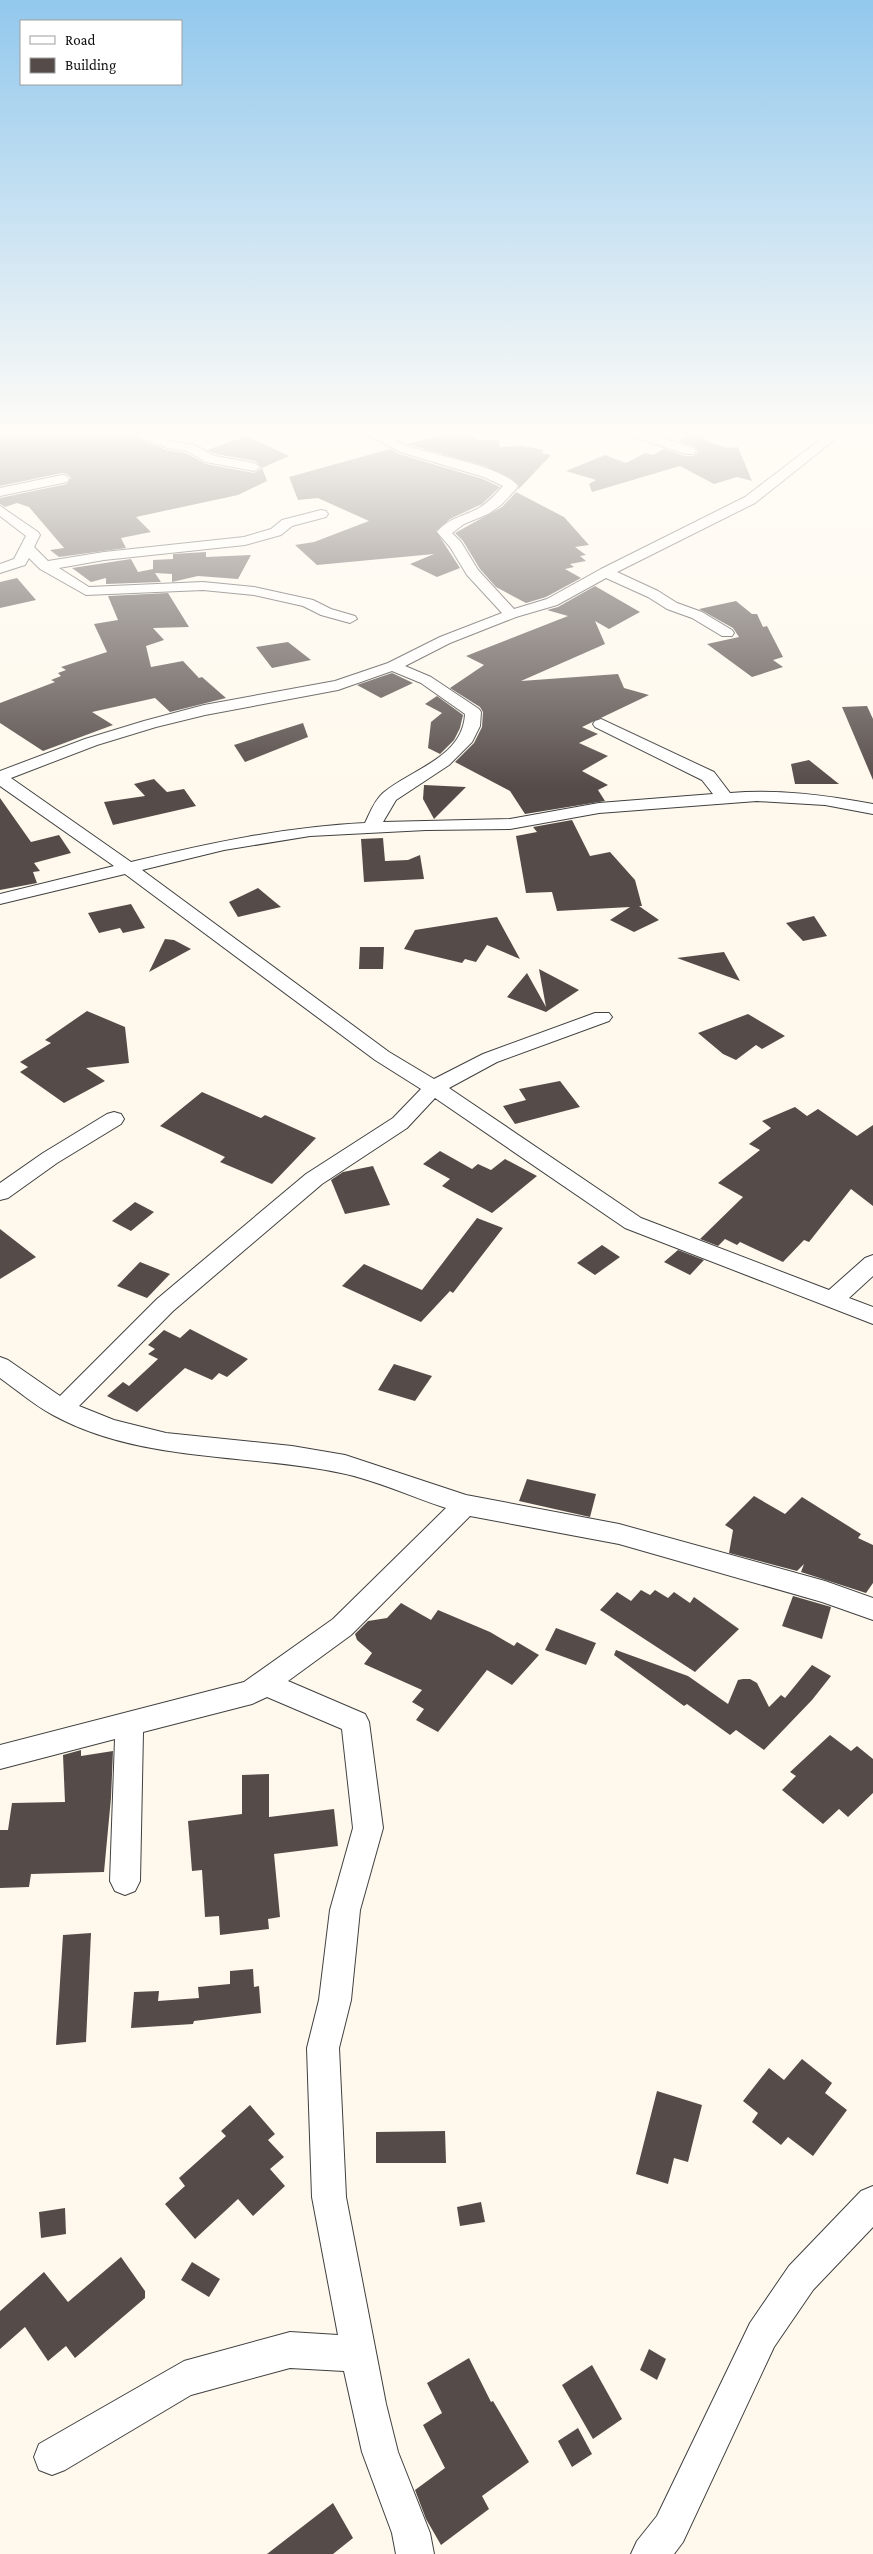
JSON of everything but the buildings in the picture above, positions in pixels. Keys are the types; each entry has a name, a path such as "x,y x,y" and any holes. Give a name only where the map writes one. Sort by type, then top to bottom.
{"street":[{"path":"0,569 20,562 25,548"},
{"path":"28,548 45,566 86,590 203,586 254,591 308,603 326,612 350,619"},
{"path":"45,566 104,556 177,548"},
{"path":"458,548 472,572 511,614"},
{"path":"0,777 91,742 150,724 204,710 318,690 393,666 445,640 511,614 552,602 654,548"},
{"path":"606,572 653,594 672,606 697,615 727,633"},
{"path":"372,826 388,798 461,746 475,720 473,712 426,680 393,666"},
{"path":"601,724 708,776 725,798"},
{"path":"0,777 128,868 382,1056 434,1088 633,1223 873,1316"},
{"path":"0,899 224,845 310,831 372,826 510,824 599,808 725,798 788,796 873,809"},
{"path":"61,1409 165,1305 314,1179 400,1123 434,1088 490,1058 602,1017"},
{"path":"0,1193 50,1158 114,1119"},
{"path":"833,1300 873,1263"},
{"path":"0,1366 61,1409 109,1428 166,1442 292,1455 345,1464 465,1505 619,1534 825,1592 873,1609"},
{"path":"0,1757 252,1692 266,1684 342,1627 465,1505"},
{"path":"266,1684 355,1722 368,1828 345,1910 335,2000 323,2048 329,2197 380,2452 411,2533 416,2554"},
{"path":"125,1881 129,1723"},
{"path":"650,2554 670,2529 762,2335 801,2278 873,2203"},
{"path":"52,2457 184,2379 290,2350 359,2354"}]}
